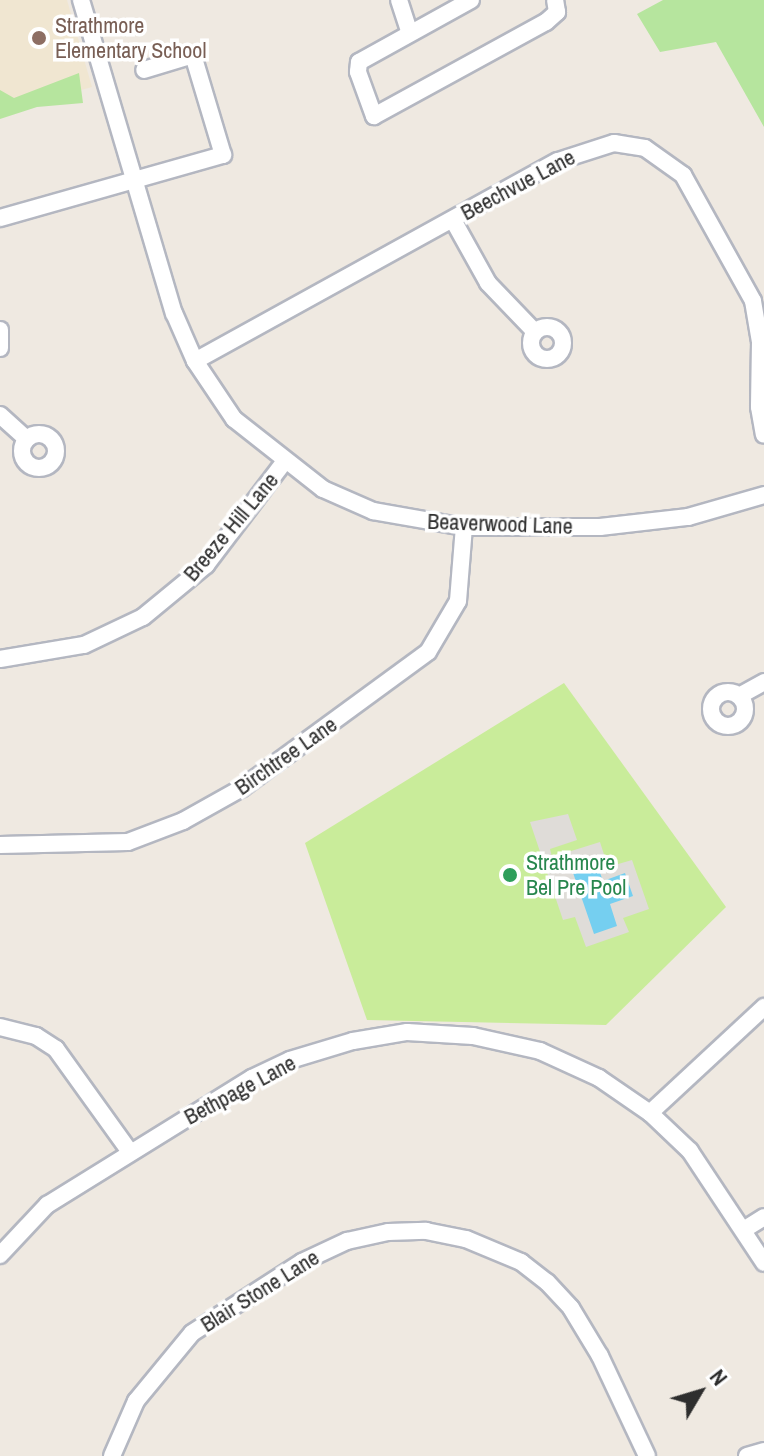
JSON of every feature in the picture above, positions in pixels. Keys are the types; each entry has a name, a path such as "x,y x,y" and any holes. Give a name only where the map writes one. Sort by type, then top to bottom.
{"street":[{"name":"Beaverwood Lane","path":"81,0 174,313 195,361 234,419 323,489 373,511 464,527 600,527 688,517 764,495"},
{"path":"399,0 409,31"},
{"path":"471,0 409,31 359,62 358,72 374,116 546,22 557,12 555,0"},
{"path":"0,218 223,155 193,55 144,70"},
{"name":"Beechvue Lane","path":"195,361 594,146 614,143 664,157 683,175 753,301 764,435"},
{"path":"453,220 488,283 535,332"},
{"path":"0,330 0,348"},
{"path":"0,415 27,439"},
{"name":"Breeze Hill Lane","path":"0,659 34,657 84,645 143,617 206,565 285,461"},
{"name":"Birchtree Lane","path":"0,845 128,842 183,821 250,783 428,652 458,601 464,527"},
{"path":"739,696 764,682"},
{"path":"650,1113 764,1007"},
{"path":"0,1027 36,1036 56,1049 130,1152"},
{"name":"Bethpage Lane","path":"0,1255 47,1205 130,1152 290,1060 407,1032 473,1036 540,1051 599,1078 650,1113 690,1151 745,1229 764,1263"},
{"path":"745,1229 764,1217"},
{"name":"Blair Stone Lane","path":"112,1456 136,1401 192,1333 288,1270 347,1241 388,1232 426,1231 466,1239 521,1262 547,1282 571,1308 600,1356 647,1456"},
{"path":"747,1456 764,1451"}],"shaded area":[{"name":"Strathmore Elementary School","path":"0,0 67,0 92,87 0,113"},
{"path":"568,814 577,840 550,849 552,857 600,842 608,867 632,860 649,909 623,918 629,932 586,947 575,917 563,920 530,822"}],"green space":[{"path":"663,0 764,0 764,127 716,42 660,52 637,14"},
{"path":"79,73 83,103 37,107 0,119 0,90 14,98"},
{"name":"Strathmore Bel Pre Pool","path":"564,683 726,907 606,1025 367,1020 305,843"}],"water":[{"path":"594,856 603,881 625,873 633,896 610,904 617,926 594,934 570,864"}],"place":[{"name":"Strathmore Elementary School","path":"39,38"},
{"name":"Strathmore Bel Pre Pool","path":"510,875"}]}
